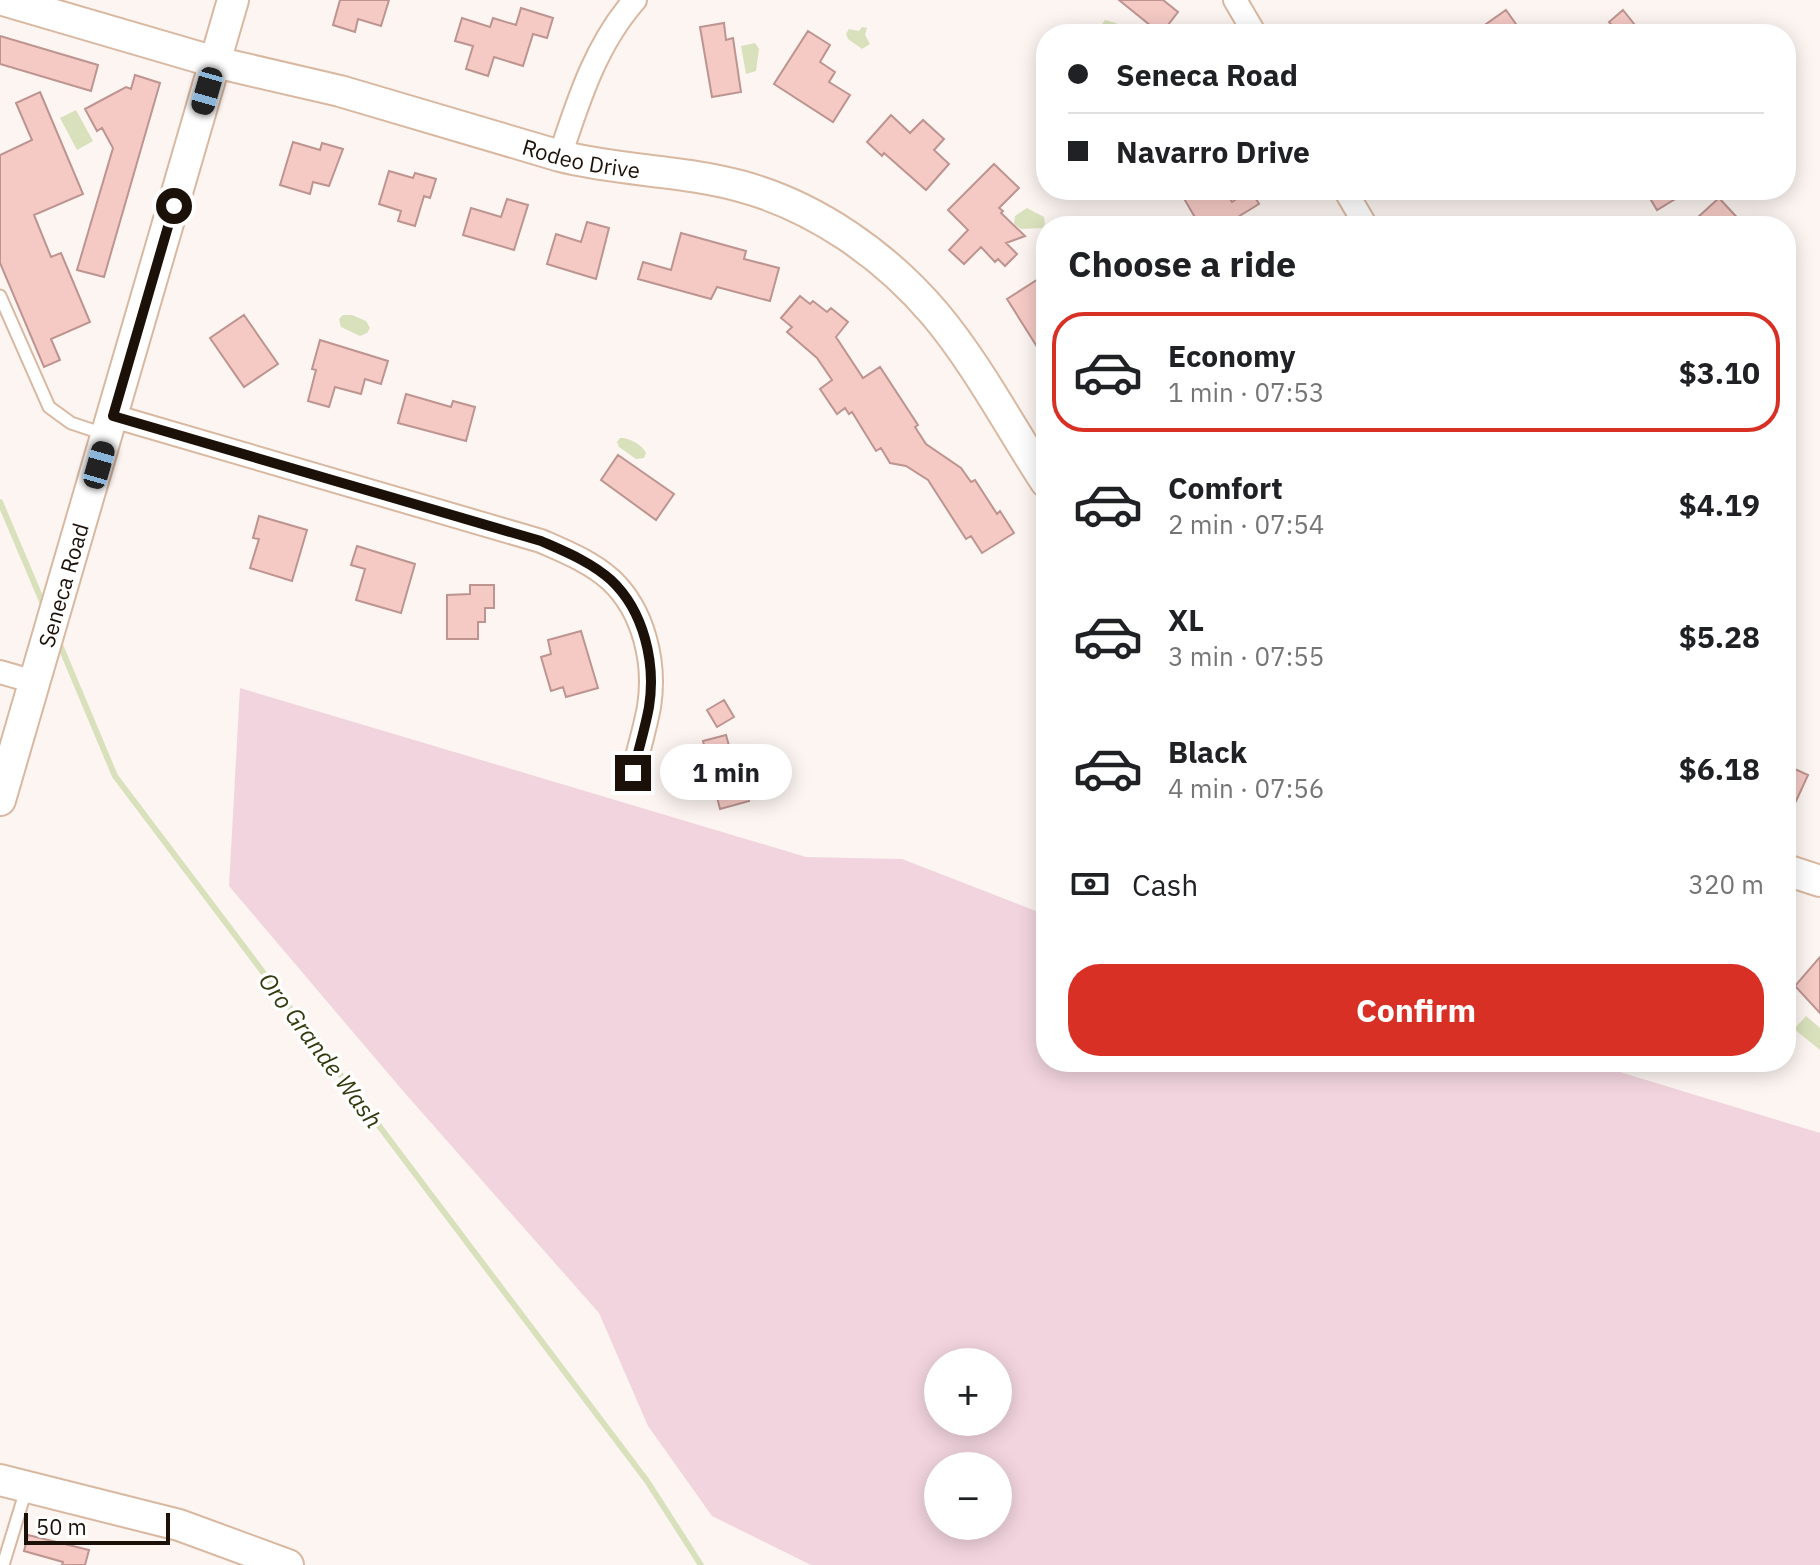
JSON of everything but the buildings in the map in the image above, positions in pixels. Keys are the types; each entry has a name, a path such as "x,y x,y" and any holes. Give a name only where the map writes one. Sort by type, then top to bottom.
{"street":[{"name":"Rodeo Drive","path":"3,0 215,62 340,91 590,164 702,176 744,187 818,218 861,245 900,277 936,315 1036,467"},
{"name":"Seneca Road","path":"0,800 233,0"},
{"path":"560,156 582,91 601,48 635,0"},
{"path":"1235,0 1249,24"},
{"path":"110,425 541,541 580,558 612,581 631,606 644,632 650,669 649,705 633,773"},
{"path":"0,672 36,680"},
{"path":"1796,873 1820,881"},
{"path":"14,1482 179,1525 288,1565"}],"lane":[{"path":"0,296 49,407 71,423 110,425"},
{"path":"3,1565 14,1482"}],"shaded area":[{"path":"862,27 867,28 865,35 870,44 862,49 846,34 849,29 859,31"},
{"path":"755,43 759,49 756,71 746,74 741,46"},
{"path":"76,110 93,141 77,150 60,118"},
{"path":"1027,208 1042,216 1036,216 1036,228 1021,229 1014,224 1015,216"},
{"path":"343,315 366,321 370,328 367,333 360,336 341,327 339,319"},
{"path":"620,438 642,447 646,453 644,458 636,459 619,447 617,442"},
{"path":"240,688 806,857 902,859 1036,911 1036,1072 1620,1072 1820,1133 1820,1565 811,1565 712,1516 648,1426 599,1313 403,1091 229,886"},
{"path":"1806,1016 1820,1028 1820,1050 1796,1031"}],"waterway":[{"name":"Oro Grande Wash","path":"0,502 44,606"},
{"name":"Oro Grande Wash","path":"57,638 115,776 647,1481 701,1565"}],"route":[{"path":"174,206 113,416 541,541 580,558 612,581 631,606 644,632 650,669 649,705 633,773"}]}
